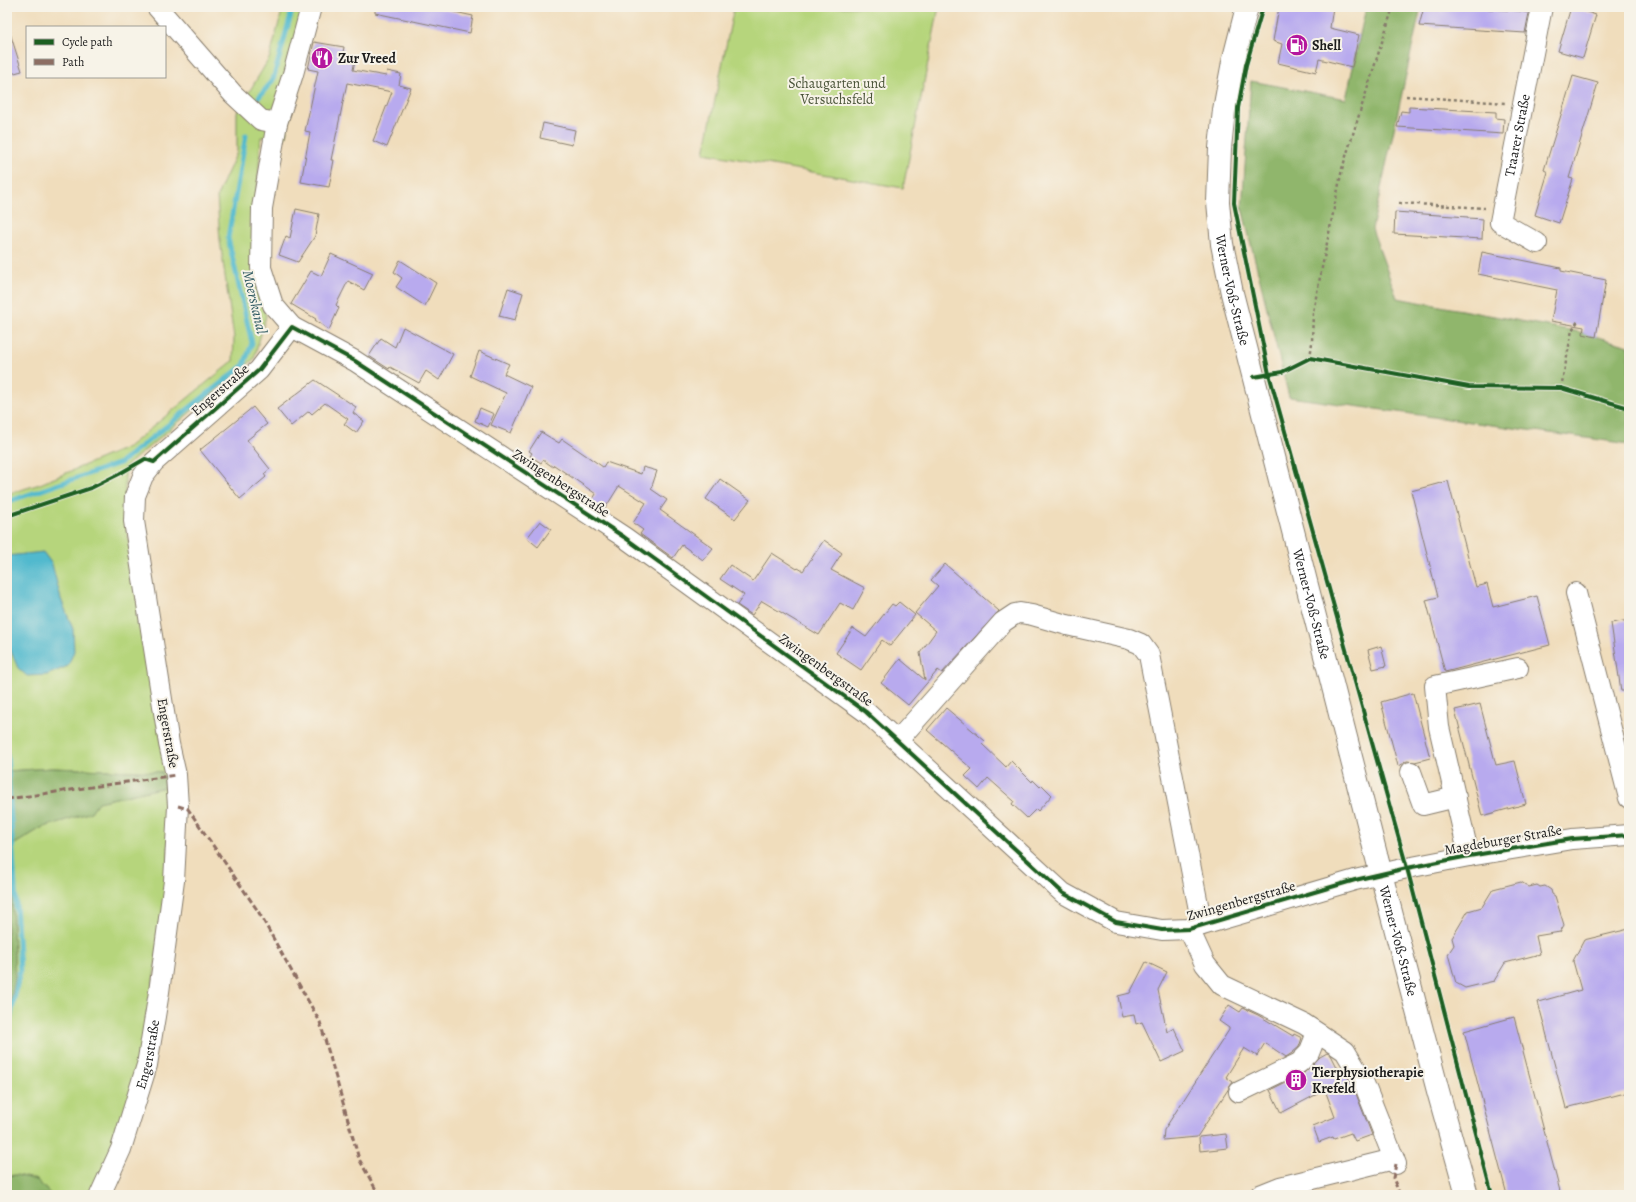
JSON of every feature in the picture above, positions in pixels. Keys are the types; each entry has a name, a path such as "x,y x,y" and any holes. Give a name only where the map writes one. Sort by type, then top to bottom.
{"main road":[{"name":"Werner-Voß-Straße","path":"1247,7 1233,62 1224,110 1218,202 1222,244 1234,301 1381,874 1467,1195"}],"street":[{"path":"157,7 233,94 261,120 277,123"},
{"name":"Zwingenbergstraße","path":"311,7 293,74 277,123 262,208 261,268 273,305 292,327 356,361 624,537 866,712 1063,893 1116,922 1162,930 1196,927 1381,874"},
{"name":"Traarer Straße","path":"1537,243 1500,222 1542,7"},
{"name":"Engerstraße","path":"100,1195 121,1149 147,1065 159,992 174,882 178,806 176,775 169,744 134,521 135,496 143,476 154,462 259,370 292,327"},
{"path":"1576,593 1629,798"},
{"path":"898,740 977,650 1010,616 1020,613 1032,615 1067,625 1129,639 1140,644 1149,655 1196,927"},
{"path":"1469,856 1439,726 1435,686 1518,668"},
{"path":"1411,772 1423,805 1456,797"},
{"name":"Magdeburger Straße","path":"1381,874 1469,856 1572,839 1629,836"},
{"name":"Zwingenbergstraße","path":"1196,927 1205,964 1222,985 1304,1024 1345,1051 1363,1081 1395,1162 1280,1187 1260,1195"},
{"path":"1239,1092 1299,1063 1309,1053 1317,1033"}],"path":[{"path":"1310,358 1313,312 1342,169 1393,7"},
{"path":"1406,96 1523,104"},
{"path":"1399,203 1502,209"},
{"path":"1561,388 1572,330 1578,321"}],"green space":[{"path":"283,7 318,7 285,138 261,137 252,266 266,316 254,359 125,467 125,519 169,787 168,884 139,1073 94,1195 51,1195 37,1180 16,1175 7,1176 7,1017 15,981 10,847 41,828 91,812 97,802 165,787 162,772 52,768 7,771 7,494 40,484 128,447 233,361 234,338 220,241 217,196 237,152 237,112 270,57"},
{"name":"Schaugarten und Versuchsfeld","path":"734,7 939,7 903,188 704,153"},
{"path":"1366,7 1421,7 1372,229 1397,298 1580,332 1629,346 1629,446 1622,443 1289,397 1242,208 1251,81 1346,99"},
{"path":"52,768 162,772 165,787 98,802 91,812 41,828 10,847 15,981 7,1017 7,771"},
{"path":"16,1175 37,1180 51,1195 7,1195 7,1176"}],"water":[{"path":"43,552 52,564 61,599 73,629 74,651 68,666 47,675 27,676 18,668 7,642 7,556"}],"building":[{"path":"375,7 432,7 473,16 470,33 375,13"},
{"path":"1279,7 1333,7 1330,28 1359,35 1352,67 1319,59 1316,72 1278,63 1282,44 1273,41"},
{"path":"1424,7 1460,7 1529,13 1525,33 1419,26"},
{"path":"1571,7 1596,15 1583,58 1558,51"},
{"path":"10,33 22,71 7,75 7,34"},
{"path":"314,42 344,47 342,58 355,60 353,70 386,76 387,71 401,74 399,85 411,88 387,147 373,141 392,92 347,83 331,160 334,160 329,187 301,182 310,132 305,131 318,71 308,69"},
{"path":"1573,76 1598,83 1569,178 1573,179 1559,223 1535,215 1548,172 1544,170"},
{"path":"1409,107 1496,112 1496,118 1504,119 1503,134 1397,127 1401,111 1409,112"},
{"path":"543,123 575,130 572,145 540,138"},
{"path":"296,209 319,214 315,236 298,262 279,255 286,236 290,238"},
{"path":"1395,212 1483,219 1482,239 1394,234"},
{"path":"1482,252 1561,268 1561,271 1606,280 1596,337 1583,334 1584,327 1551,321 1557,290 1478,274"},
{"path":"331,254 373,273 364,290 348,281 336,305 339,308 329,330 315,320 316,319 291,304 311,271 321,276"},
{"path":"400,260 436,283 425,306 396,287 402,278 394,272"},
{"path":"508,288 523,293 515,320 499,316"},
{"path":"403,327 453,354 439,380 426,371 419,383 390,367 389,369 369,356 381,338 395,347"},
{"path":"479,351 509,364 504,374 531,387 511,433 491,425 506,393 470,376"},
{"path":"315,380 356,407 353,413 364,421 356,433 344,424 348,419 325,403 312,414 309,411 291,426 277,409"},
{"path":"253,407 267,424 247,440 270,469 264,474 266,477 240,499 200,450"},
{"path":"480,408 494,414 488,427 475,421"},
{"path":"541,432 559,443 562,439 603,467 606,462 641,474 643,467 657,471 651,489 667,500 660,510 713,548 703,560 682,545 673,558 640,534 643,530 633,523 646,503 619,486 604,510 591,502 596,494 554,465 553,467 543,460 541,463 530,456 532,453 529,451"},
{"path":"720,479 750,500 735,519 706,499"},
{"path":"1448,481 1476,587 1487,584 1493,607 1537,596 1550,645 1445,672 1426,600 1438,597 1411,491"},
{"path":"540,521 551,529 538,547 527,538"},
{"path":"824,540 842,553 831,570 865,588 853,610 840,603 819,635 762,601 752,615 737,605 744,595 720,579 730,565 753,581 772,553 797,569 798,568 803,571"},
{"path":"945,564 999,611 942,673 938,670 908,705 881,683 900,659 925,680 920,653 936,631 915,613 938,586 931,580"},
{"path":"899,602 915,615 890,646 882,640 861,670 836,653 853,628 866,637 892,604 895,606"},
{"path":"1629,620 1629,691 1621,691 1611,623"},
{"path":"1381,646 1386,666 1373,669 1368,650"},
{"path":"1413,693 1430,758 1415,762 1407,761 1398,766 1381,702"},
{"path":"1480,704 1496,765 1515,761 1526,804 1482,816 1455,710"},
{"path":"946,708 985,741 982,744 1006,767 1011,761 1032,782 1033,780 1040,787 1042,785 1052,795 1038,811 1036,809 1027,818 1012,804 1014,801 988,778 979,789 965,776 972,769 927,730"},
{"path":"1521,882 1529,887 1537,885 1540,887 1545,886 1551,890 1552,894 1555,896 1564,925 1560,932 1536,936 1540,954 1505,963 1494,981 1465,988 1456,983 1448,954 1454,945 1452,938 1468,911 1482,907 1493,889"},
{"path":"1629,929 1629,1092 1566,1108 1538,1002 1581,990 1573,961 1584,940"},
{"path":"1146,962 1167,972 1158,990 1167,1032 1174,1028 1185,1051 1161,1062 1142,1022 1136,1024 1134,1015 1122,1017 1118,996 1130,993"},
{"path":"1229,1005 1240,1012 1243,1008 1258,1015 1293,1036 1294,1034 1302,1038 1299,1047 1286,1057 1265,1043 1257,1056 1244,1048 1226,1077 1233,1082 1197,1137 1163,1140 1164,1130 1229,1030 1229,1028 1219,1021"},
{"path":"1514,1017 1561,1195 1507,1195 1464,1031"},
{"path":"1327,1053 1331,1055 1340,1073 1344,1071 1353,1086 1372,1135 1355,1141 1351,1133 1319,1142 1313,1126 1335,1117 1325,1090 1281,1113 1270,1090 1304,1073 1320,1057"},
{"path":"1226,1134 1228,1148 1200,1151 1199,1137"}],"waterway":[{"name":"Moerskanal","path":"259,97 273,80 293,7"},
{"name":"Moerskanal","path":"7,502 120,463 244,365 252,343 228,238 246,135"},
{"path":"7,755 20,970 7,1035"}],"marked path":[{"path":"7,799 176,775"},
{"path":"178,806 188,809 258,911 320,1022 359,1159 379,1195"},
{"path":"1396,1164 1393,1178 1400,1195"}],"cycle path":[{"path":"1263,7 1246,65 1238,108 1234,203 1269,374 1407,868 1492,1195"},
{"path":"7,516 91,488 145,459 154,462 259,370 292,327 355,361 624,537 866,712 1063,893 1116,922 1162,930 1189,929 1355,880 1407,868 1572,839 1629,835"},
{"path":"1254,377 1282,372 1310,358 1469,387 1561,388 1629,408"}],"place":[{"name":"Shell","path":"1297,45"},
{"name":"Zur Vreed","path":"322,58"},
{"name":"Tierphysiotherapie Krefeld","path":"1296,1080"}]}
